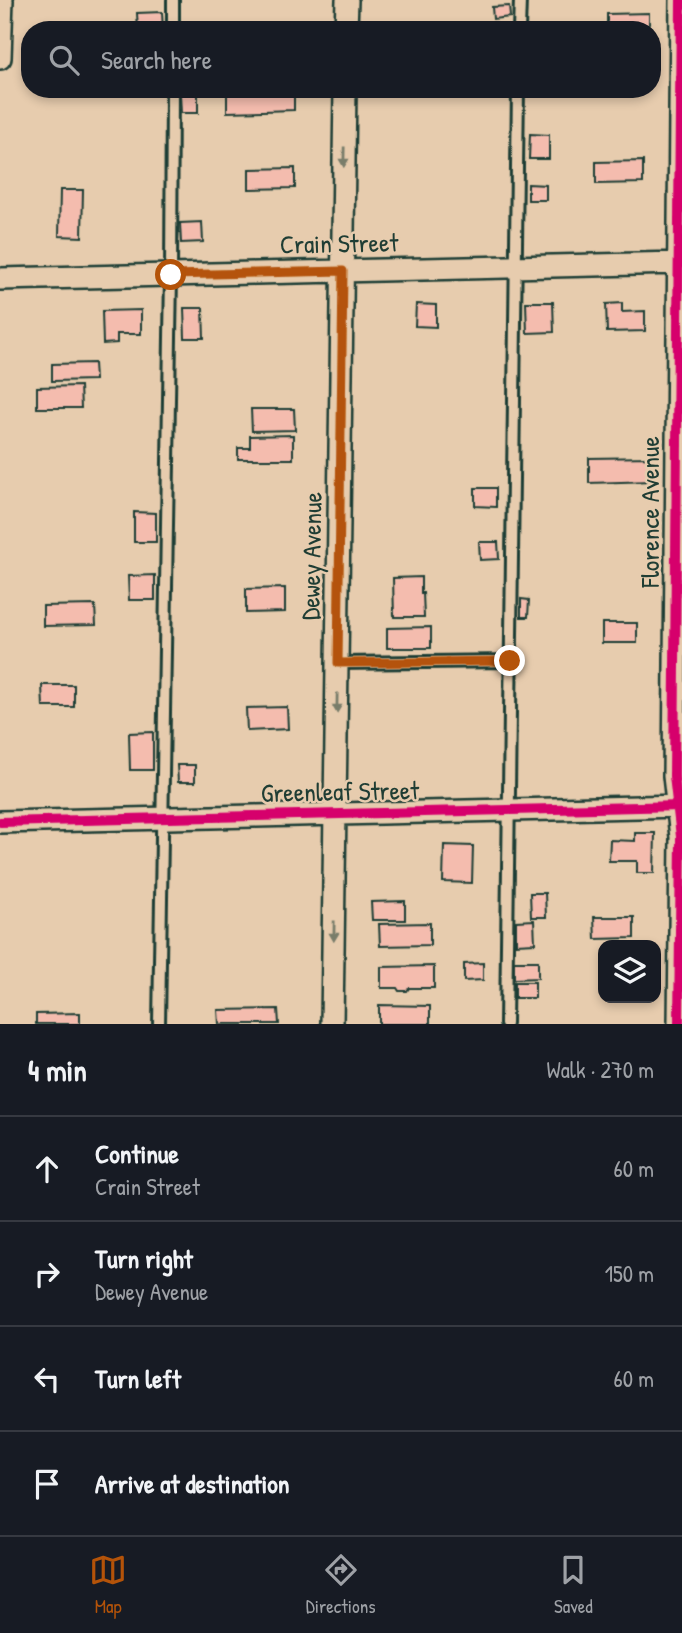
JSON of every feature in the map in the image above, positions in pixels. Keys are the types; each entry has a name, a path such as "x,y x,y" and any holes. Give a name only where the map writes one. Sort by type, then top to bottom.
{"street":[{"path":"0,58 2,0"},
{"path":"346,21 347,0"},
{"name":"Florence Avenue","path":"679,1024 681,837 680,806 674,776 679,592 681,3"},
{"name":"Dewey Avenue","path":"332,1024 345,98"},
{"name":"Crain Street","path":"0,279 679,263"},
{"name":"Greenleaf Street","path":"0,822 680,806"}],"lane":[{"path":"173,0 173,21"},
{"path":"519,21 520,0"},
{"path":"159,1024 172,98"},
{"path":"506,1024 519,98"},
{"path":"338,663 510,661"}],"building":[{"path":"509,6 510,17 493,19 492,7"},
{"path":"162,12 162,21 137,21 137,13"},
{"path":"649,13 649,21 607,21 607,14"},
{"path":"180,98 198,98 198,113 181,113"},
{"path":"227,98 294,98 294,110 227,112"},
{"path":"530,134 549,135 549,159 529,159"},
{"path":"643,161 643,183 596,184 596,162"},
{"path":"295,168 295,188 249,189 249,169"},
{"path":"528,184 546,185 546,200 528,200"},
{"path":"60,190 83,190 82,237 59,236"},
{"path":"202,222 203,242 181,243 180,223"},
{"path":"526,302 553,302 554,332 527,333"},
{"path":"622,303 622,312 645,311 645,331 607,332 606,304"},
{"path":"416,304 436,305 436,327 415,326"},
{"path":"184,308 203,308 204,338 185,338"},
{"path":"141,310 141,334 117,334 117,343 103,344 102,311"},
{"path":"94,363 95,380 52,381 52,364"},
{"path":"80,386 81,408 37,408 37,387"},
{"path":"251,409 294,409 295,430 252,431"},
{"path":"293,435 293,459 238,459 238,448 250,448 250,436"},
{"path":"653,457 653,481 589,483 589,458"},
{"path":"475,488 496,488 496,507 475,506"},
{"path":"134,512 156,513 156,542 134,542"},
{"path":"479,542 498,542 499,559 480,560"},
{"path":"155,575 155,600 129,600 128,576"},
{"path":"421,577 424,617 394,617 393,578"},
{"path":"285,588 285,612 246,613 246,589"},
{"path":"521,599 529,600 528,617 521,617"},
{"path":"95,605 96,625 43,626 43,606"},
{"path":"602,623 637,623 637,643 602,643"},
{"path":"431,627 431,648 387,648 387,628"},
{"path":"42,685 74,685 74,707 43,707"},
{"path":"287,707 288,729 247,731 246,708"},
{"path":"153,732 153,770 130,770 129,733"},
{"path":"177,765 195,765 195,782 178,782"},
{"path":"635,833 655,833 654,873 637,873 637,861 609,861 610,840 635,841"},
{"path":"444,845 473,846 472,883 443,882"},
{"path":"530,893 545,893 546,917 531,917"},
{"path":"405,901 405,920 372,920 371,902"},
{"path":"594,917 634,917 634,938 595,939"},
{"path":"534,920 535,943 516,944 516,921"},
{"path":"430,923 430,945 380,946 379,924"},
{"path":"514,961 538,961 538,978 514,979"},
{"path":"483,963 483,980 464,981 464,964"},
{"path":"434,966 434,988 409,988 407,991 399,991 397,988 381,988 381,967"},
{"path":"515,982 535,982 535,998 515,998"},
{"path":"379,1005 430,1006 430,1024 379,1024"},
{"path":"278,1009 279,1024 219,1024 218,1010"},
{"path":"80,1013 80,1024 36,1024 36,1014"}],"cycle path":[{"path":"679,1024 681,837 674,776 681,0"},
{"path":"0,822 682,806"}],"route":[{"path":"171,275 343,271 338,663 510,661"}]}
